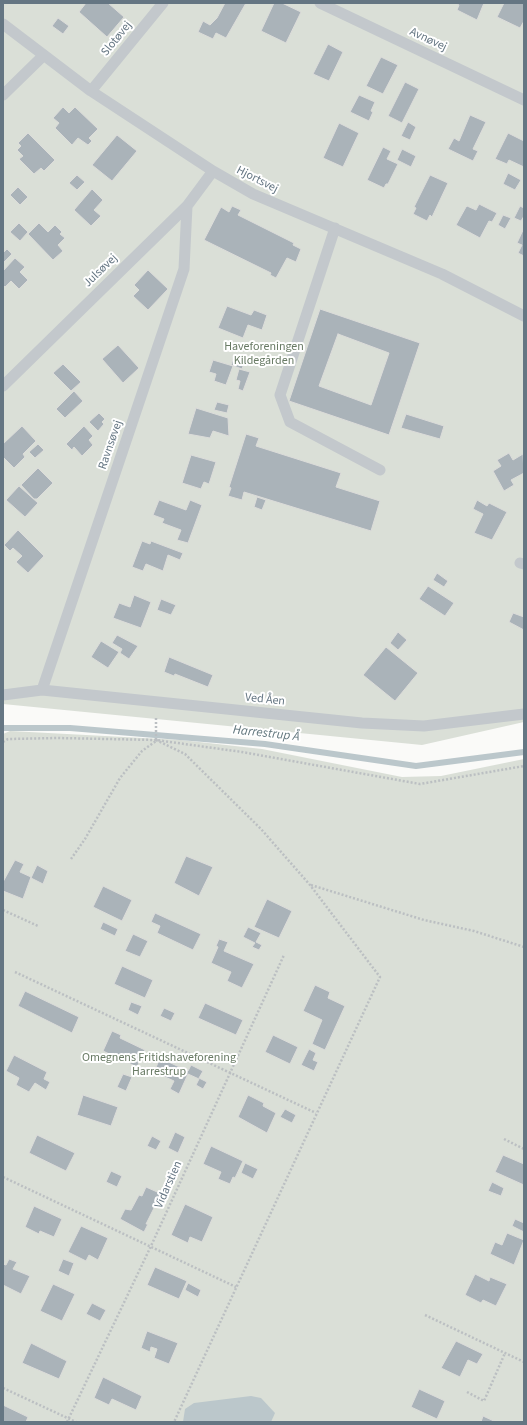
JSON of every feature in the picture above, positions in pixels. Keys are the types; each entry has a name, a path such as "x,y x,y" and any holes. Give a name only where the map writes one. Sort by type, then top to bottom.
{"lane":[{"name":"Slotøvej","path":"91,91 163,3"},
{"name":"Avnøvej","path":"320,3 524,100"},
{"name":"Hjortsvej","path":"3,24 91,91 213,171 261,198 442,274 524,316"},
{"path":"3,94 44,55"},
{"name":"Julsøvej","path":"3,386 187,206 213,171"},
{"name":"Ravnsøvej","path":"42,690 184,269 187,206"},
{"path":"335,228 280,395 290,422 380,470"},
{"name":"Ved Åen","path":"3,695 42,690 362,723 424,726 524,714"}],"path":[{"path":"156,702 156,740"},
{"path":"3,742 8,739 58,738 156,740 242,752 420,784 524,766"},
{"path":"71,859 85,839 120,778 142,751 156,740"},
{"path":"156,740 185,754 261,829 310,885 380,977 174,1422"},
{"path":"310,885 424,920 474,931 524,947"},
{"path":"3,910 38,926"},
{"name":"Vidarstien","path":"68,1420 151,1246 284,955"},
{"path":"15,972 316,1113"},
{"path":"504,1139 524,1149"},
{"path":"3,1177 236,1287"},
{"path":"425,1315 524,1362"},
{"path":"467,1392 484,1401 505,1353"},
{"path":"3,1388 68,1420 76,1422"}],"green space":[{"name":"Haveforeningen Kildegården","path":"3,3 524,3 524,722 422,745 3,704"},
{"name":"Omegnens Fritidshaveforening Harrestrup","path":"10,731 181,740 262,749 402,777 441,776 524,759 524,1422 3,1422 3,734"}],"shaded area":[{"path":"251,1396 261,1398 275,1413 271,1422 183,1422 185,1409 194,1403"}],"building":[{"path":"86,3 108,3 124,17 107,37 79,12"},
{"path":"225,3 246,3 226,38 216,33 213,39 198,32 203,21 210,25 217,18"},
{"path":"274,3 282,3 301,12 286,43 261,31"},
{"path":"455,3 484,3 477,20 457,10 459,5"},
{"path":"504,3 524,3 524,21 520,28 497,17"},
{"path":"58,18 69,26 63,34 52,26"},
{"path":"328,44 343,52 329,81 313,74"},
{"path":"381,57 398,65 383,94 366,86"},
{"path":"405,82 419,89 402,123 388,116"},
{"path":"359,95 375,102 369,121 350,112"},
{"path":"63,107 69,113 75,107 98,129 89,138 92,141 88,145 78,138 72,145 55,128 59,123 53,118"},
{"path":"470,115 486,122 473,149 478,151 473,161 448,149 454,138 459,141"},
{"path":"408,122 416,127 410,140 401,136"},
{"path":"339,123 359,133 343,167 323,158"},
{"path":"28,133 55,160 44,171 41,168 34,174 19,159 23,156 17,150 21,146 18,143"},
{"path":"508,133 524,141 524,167 509,160 507,164 495,159"},
{"path":"117,135 137,151 112,181 92,165"},
{"path":"383,147 391,151 387,159 398,164 388,184 386,184 384,188 367,180"},
{"path":"402,149 416,156 411,167 397,160"},
{"path":"508,173 521,180 515,190 503,184"},
{"path":"77,175 85,182 77,190 69,183"},
{"path":"430,175 448,183 432,217 430,215 427,221 413,214 416,208 414,207"},
{"path":"18,187 28,197 20,205 10,195"},
{"path":"92,189 103,200 94,210 101,216 91,226 74,210"},
{"path":"479,204 497,213 492,222 489,221 480,238 456,225 467,206 476,210"},
{"path":"232,206 241,210 238,215 294,243 293,245 301,249 296,262 287,258 276,278 270,275 271,273 204,240 221,207 229,212"},
{"path":"520,206 524,208 524,216 521,221 514,218"},
{"path":"503,215 511,218 505,229 498,225"},
{"path":"19,223 28,232 20,241 10,232"},
{"path":"39,223 48,232 55,225 62,232 60,234 65,238 58,245 63,251 53,260 28,234"},
{"path":"524,228 524,256 518,253 522,245 517,243"},
{"path":"7,249 12,254 3,263 3,253"},
{"path":"15,258 25,267 20,272 28,280 19,289 11,281 5,287 3,285 3,271"},
{"path":"148,270 168,289 148,310 133,296 139,290 134,285"},
{"path":"227,306 251,315 254,310 267,315 262,330 248,325 243,338 218,328"},
{"path":"320,309 420,343 389,435 289,401","holes":["338,334 389,353 371,405 319,386"]},
{"path":"118,345 139,368 123,383 102,359"},
{"path":"234,356 245,360 242,369 231,365"},
{"path":"213,360 233,366 226,385 214,381 216,374 209,372"},
{"path":"63,364 81,382 71,391 53,373"},
{"path":"239,369 250,372 243,391 238,389 240,381 236,380"},
{"path":"74,391 83,401 65,418 56,409"},
{"path":"217,402 229,405 227,413 214,410"},
{"path":"196,408 228,418 229,436 213,431 210,438 188,434"},
{"path":"99,413 105,419 102,422 104,424 98,431 89,422"},
{"path":"406,414 444,426 440,439 401,428"},
{"path":"22,426 36,441 23,454 25,457 14,468 3,457 3,444"},
{"path":"84,426 93,436 89,440 93,445 82,456 74,447 72,450 66,444"},
{"path":"246,434 259,438 256,446 341,473 336,487 380,501 371,531 244,492 242,500 228,496 231,488 229,487"},
{"path":"38,444 44,450 35,458 29,452"},
{"path":"509,453 513,460 523,454 524,473 511,480 514,485 504,491 493,471 501,466 497,460"},
{"path":"191,455 216,462 209,484 204,482 201,489 182,483"},
{"path":"38,468 53,483 37,499 34,499 21,485"},
{"path":"19,486 38,503 25,517 6,500"},
{"path":"257,497 266,500 262,510 254,507"},
{"path":"159,500 186,510 190,500 202,505 188,543 177,540 181,530 162,523 164,519 153,515"},
{"path":"477,500 487,506 489,503 507,512 492,540 474,533 483,514 473,509"},
{"path":"18,530 44,556 28,573 16,562 22,556 13,548 10,551 4,545"},
{"path":"142,541 150,544 151,541 183,553 180,560 168,555 163,571 146,564 143,571 132,567"},
{"path":"437,573 448,581 444,587 433,580"},
{"path":"428,586 454,603 445,616 419,599"},
{"path":"134,595 151,602 141,628 113,618 119,603 130,607"},
{"path":"161,599 176,605 171,615 157,610"},
{"path":"513,613 524,617 524,630 509,622"},
{"path":"398,632 407,640 398,650 390,643"},
{"path":"117,635 138,646 129,659 120,653 122,649 112,643"},
{"path":"101,641 119,652 108,668 91,657"},
{"path":"386,647 418,673 395,701 363,675"},
{"path":"169,657 213,675 208,687 175,674 174,676 164,672"},
{"path":"186,856 213,867 199,896 174,883"},
{"path":"15,860 24,864 20,872 31,877 23,899 3,891 3,882"},
{"path":"37,865 48,871 43,884 31,878"},
{"path":"103,886 132,900 122,921 93,907"},
{"path":"267,899 292,911 279,938 254,927"},
{"path":"155,913 201,934 193,950 157,933 160,926 151,922"},
{"path":"103,922 118,929 115,936 100,929"},
{"path":"248,927 261,933 256,942 262,945 259,950 252,947 255,943 243,937"},
{"path":"133,934 148,941 140,957 125,951"},
{"path":"219,939 228,942 224,951 254,964 242,988 227,981 231,972 211,963 218,947 216,946"},
{"path":"122,966 153,980 145,998 114,984"},
{"path":"315,985 330,992 328,998 345,1006 325,1050 312,1044 322,1020 303,1011"},
{"path":"25,991 79,1017 72,1033 18,1006"},
{"path":"131,1002 142,1006 138,1015 128,1010"},
{"path":"205,1003 243,1020 236,1035 198,1018"},
{"path":"164,1008 175,1013 171,1021 160,1016"},
{"path":"112,1031 121,1035 120,1038 145,1050 137,1067 103,1051"},
{"path":"273,1035 298,1047 290,1064 265,1052"},
{"path":"309,1049 316,1053 313,1060 318,1062 314,1071 301,1065"},
{"path":"14,1055 47,1072 44,1079 50,1082 46,1090 35,1083 29,1092 16,1085 19,1078 6,1071"},
{"path":"160,1058 188,1071 191,1065 203,1071 199,1078 207,1082 203,1089 196,1085 199,1079 188,1074 179,1094 170,1089 174,1081 154,1072"},
{"path":"123,1074 132,1077 126,1091 117,1087"},
{"path":"83,1095 118,1107 111,1126 77,1115"},
{"path":"248,1095 264,1103 263,1106 276,1113 267,1133 238,1117"},
{"path":"285,1109 296,1115 292,1123 280,1117"},
{"path":"175,1132 185,1137 178,1153 168,1148"},
{"path":"37,1135 75,1153 66,1171 29,1153"},
{"path":"152,1136 161,1141 156,1150 147,1146"},
{"path":"211,1146 243,1161 235,1178 233,1177 230,1184 218,1179 221,1172 203,1164"},
{"path":"503,1155 524,1164 524,1185 495,1172"},
{"path":"245,1163 258,1169 253,1179 241,1173"},
{"path":"111,1171 122,1176 117,1187 106,1182"},
{"path":"492,1182 504,1188 501,1196 488,1191"},
{"path":"146,1187 164,1195 158,1206 156,1204 146,1224 148,1224 144,1232 120,1219 125,1209 131,1210 139,1195 142,1196"},
{"path":"185,1204 213,1217 202,1242 190,1237 188,1243 171,1235"},
{"path":"34,1206 62,1219 54,1237 40,1231 39,1234 25,1227"},
{"path":"515,1219 524,1223 524,1232 512,1226"},
{"path":"81,1226 108,1238 98,1260 89,1255 86,1261 68,1252"},
{"path":"507,1233 524,1240 514,1265 490,1254 495,1242 502,1245"},
{"path":"9,1259 17,1262 13,1269 30,1276 21,1294 3,1285 3,1264 6,1265"},
{"path":"63,1259 74,1263 69,1276 58,1271"},
{"path":"155,1267 187,1281 179,1299 147,1285"},
{"path":"475,1274 489,1281 490,1277 507,1284 496,1306 483,1300 481,1303 465,1295"},
{"path":"188,1283 201,1290 198,1297 185,1290"},
{"path":"53,1284 75,1294 62,1321 40,1311"},
{"path":"92,1303 106,1310 100,1321 86,1314"},
{"path":"147,1331 178,1343 169,1364 154,1358 157,1349 151,1347 150,1352 141,1348"},
{"path":"456,1341 483,1354 477,1364 468,1360 460,1377 441,1368"},
{"path":"31,1343 67,1361 59,1379 22,1363"},
{"path":"103,1377 142,1396 136,1410 112,1399 109,1405 94,1398"},
{"path":"419,1389 445,1401 437,1419 411,1407"},
{"path":"3,1405 28,1417 26,1422 3,1422"},
{"path":"483,1416 496,1422 481,1422"}],"waterway":[{"name":"Harrestrup Å","path":"3,728 70,728 265,744 416,766 524,752"}]}
